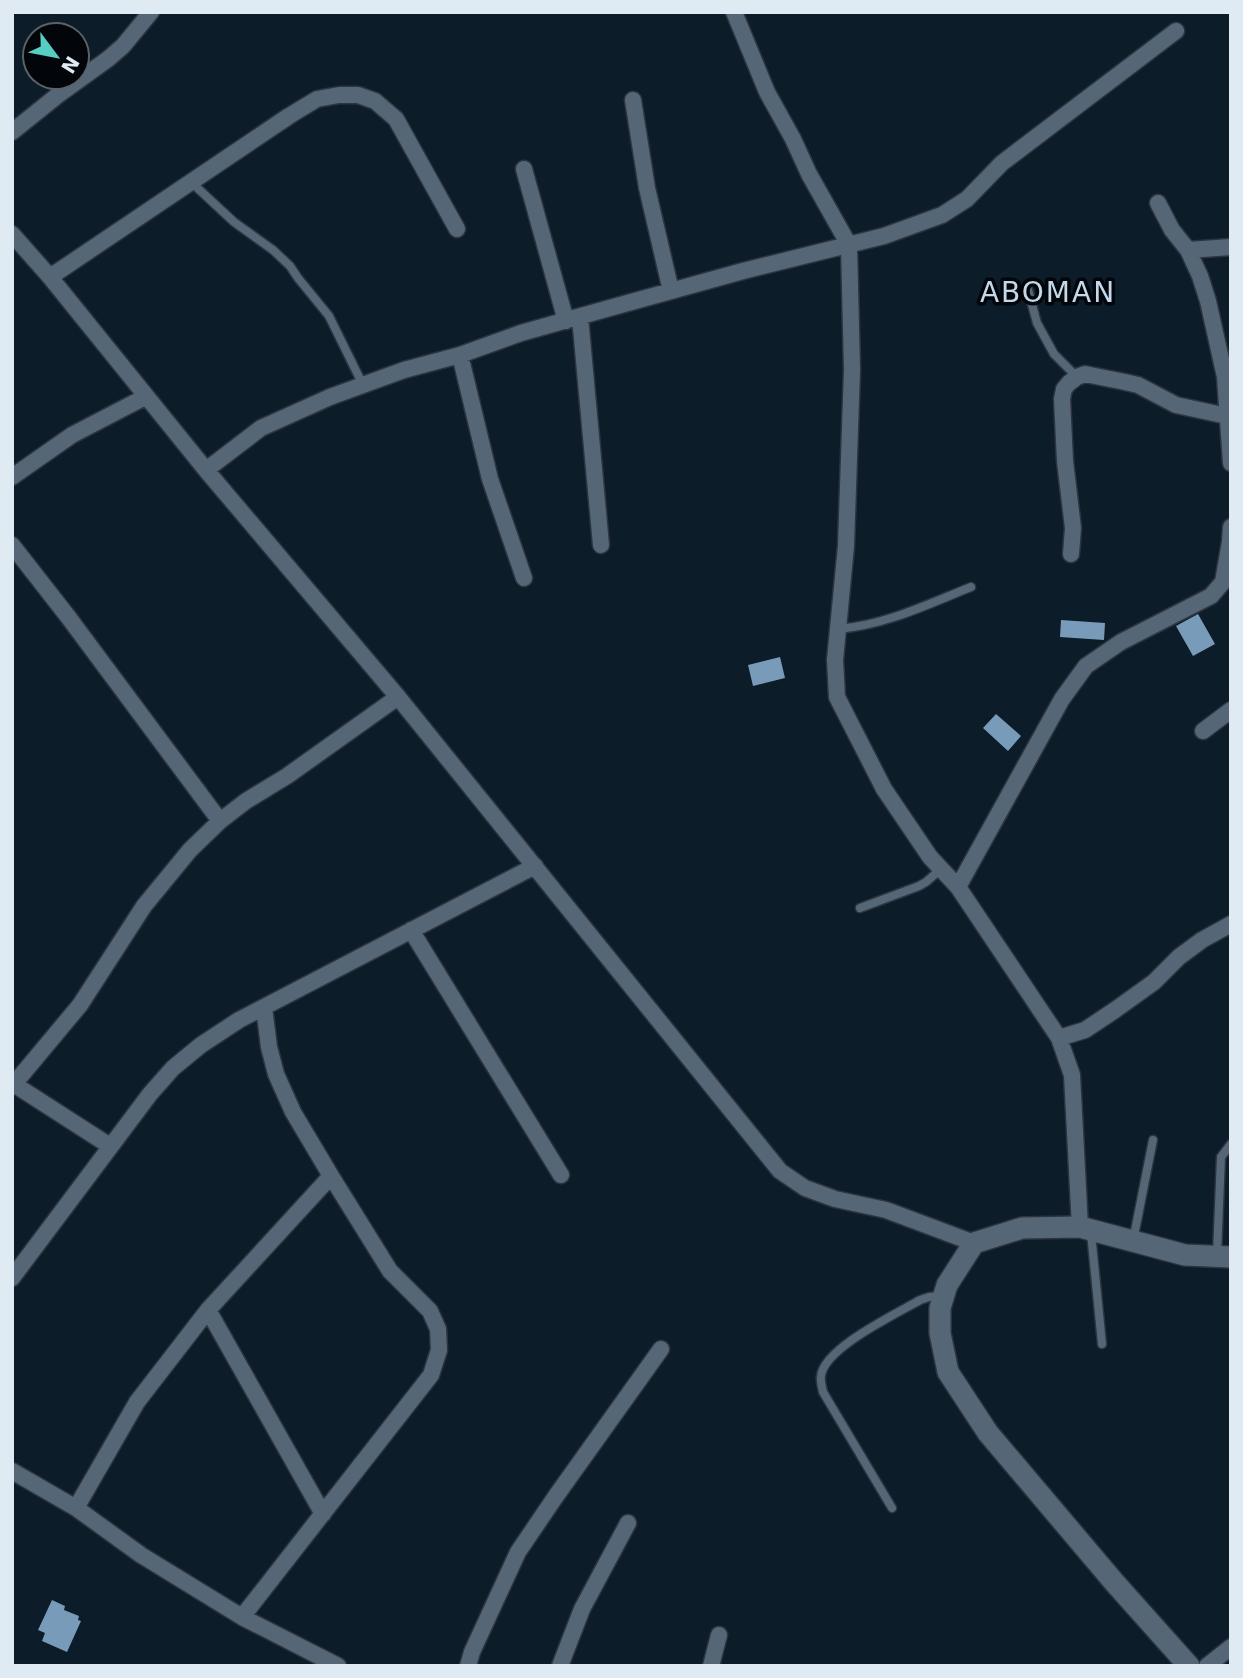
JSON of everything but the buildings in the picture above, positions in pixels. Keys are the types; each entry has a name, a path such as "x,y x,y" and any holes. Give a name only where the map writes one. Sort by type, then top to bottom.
{"street":[{"path":"12,132 108,59 151,12"},
{"path":"734,12 767,92 849,245 852,369 846,545 835,660 837,696 884,789 930,857 958,887 1059,1038 1072,1075 1085,1228"},
{"path":"206,470 261,428 331,397 404,370 671,291 884,236 942,215 967,199 1002,163 1176,31"},
{"path":"50,278 289,116 317,99 339,95 358,95 375,101 396,119 457,229"},
{"path":"633,100 645,180 671,291"},
{"path":"524,169 573,319 601,545"},
{"path":"1158,204 1172,230 1188,250 1208,301 1225,377 1231,463"},
{"path":"12,233 145,397 398,697 780,1171 805,1188 835,1199 886,1210 974,1243 1021,1228 1085,1228 1185,1255 1224,1257"},
{"path":"1188,250 1231,247"},
{"path":"460,355 490,479 524,578"},
{"path":"1071,554 1073,528 1065,461 1062,400 1064,390 1077,377 1086,374 1138,385 1176,405 1227,416"},
{"path":"12,477 72,435 145,397"},
{"path":"958,887 1062,699 1086,666 1121,642 1211,596 1223,582 1231,527"},
{"path":"12,545 220,821"},
{"path":"110,1146 13,1084 80,1004 144,906 190,850 246,801 287,776 398,697"},
{"path":"1203,731 1231,710"},
{"path":"13,1274 150,1094 173,1068 201,1045 239,1020 534,866"},
{"path":"1059,1038 1085,1030 1154,982 1179,957 1202,940 1231,924"},
{"path":"411,930 561,1175"},
{"path":"242,1617 431,1375 439,1350 438,1329 430,1311 390,1271 293,1112 276,1074 269,1047 264,1007"},
{"path":"76,1508 137,1402 208,1310 331,1177"},
{"path":"974,1243 947,1285 940,1308 940,1333 948,1372 988,1433 1189,1666"},
{"path":"208,1310 323,1514"},
{"path":"468,1666 518,1552 662,1349"},
{"path":"12,1471 76,1508 141,1555 242,1617 338,1666"},
{"path":"560,1666 582,1609 628,1523"},
{"path":"711,1666 719,1635"},
{"path":"1207,1666 1231,1647"}],"lane":[{"path":"191,182 234,222 290,266 329,316 363,385"},
{"path":"1027,286 1037,323 1054,354 1077,377"},
{"path":"838,629 870,625 971,587"},
{"path":"860,908 919,886 941,869"},
{"path":"1133,1241 1153,1140"},
{"path":"1224,1257 1221,1157 1231,1144"},
{"path":"1085,1228 1102,1344"},
{"path":"892,1508 823,1392 821,1375 825,1365 843,1345 920,1300 944,1296"}],"district":[{"name":"ABOMAN","path":"1048,292"}]}
